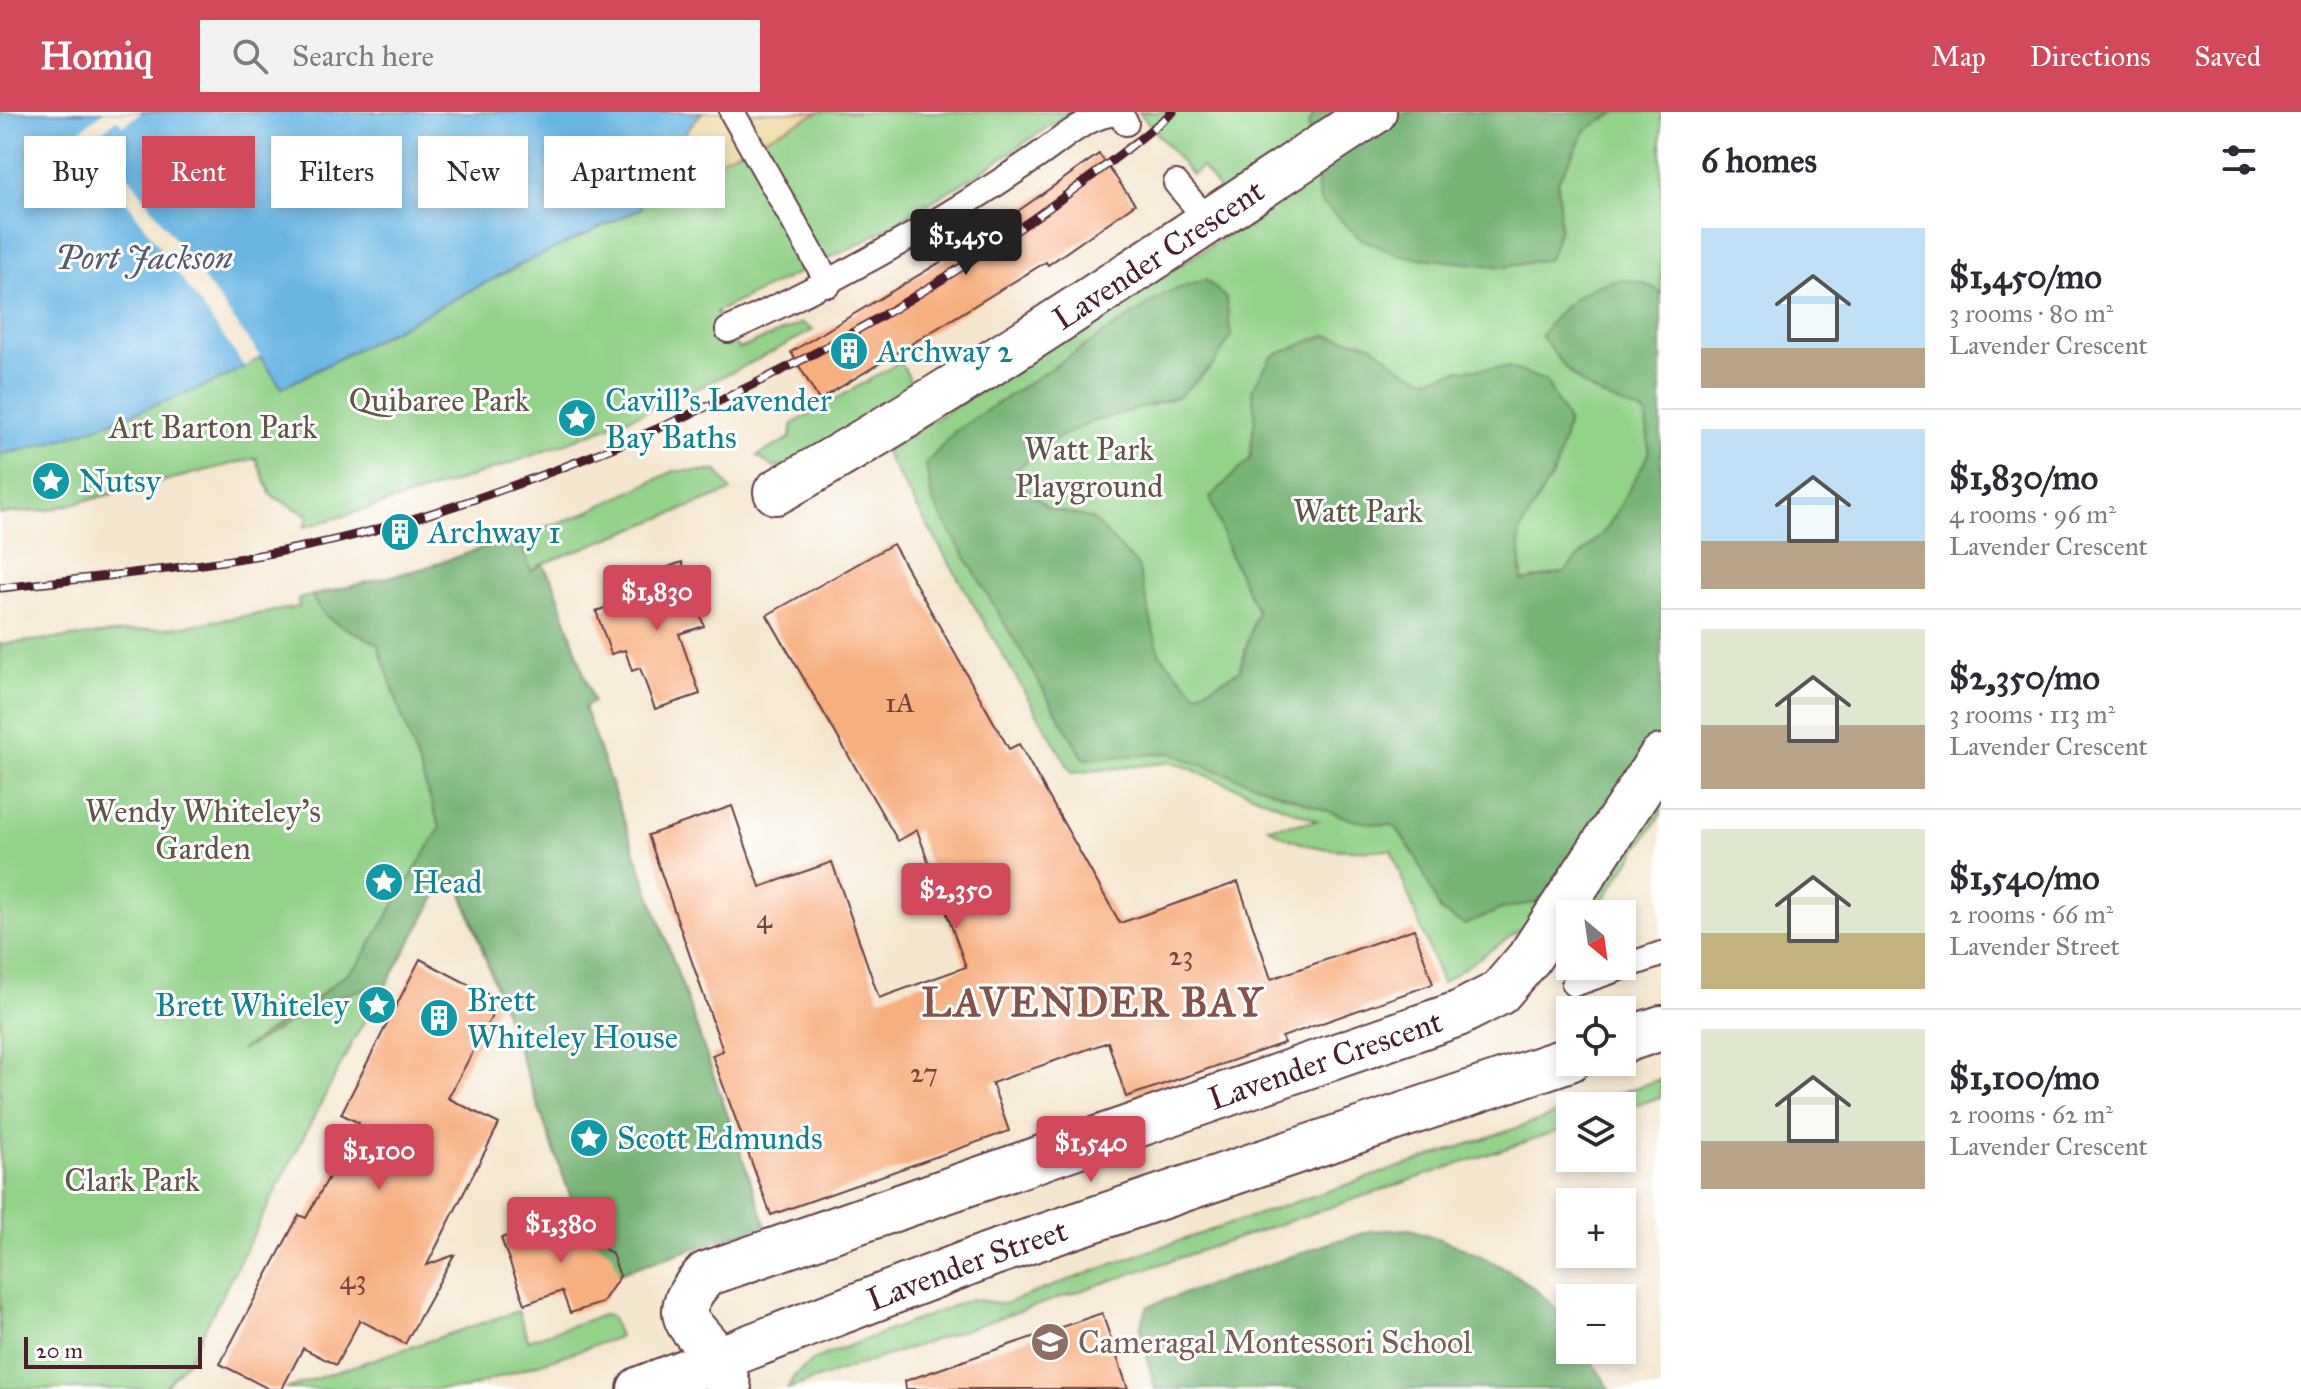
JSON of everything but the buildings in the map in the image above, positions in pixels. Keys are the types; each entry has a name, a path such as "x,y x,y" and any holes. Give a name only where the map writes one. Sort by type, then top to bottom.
{"street":[{"name":"Lavender Crescent","path":"776,492 864,441 1209,222 1374,112"},
{"name":"Lavender Crescent","path":"724,1375 689,1328 685,1314 688,1298 706,1274 1458,1014 1499,993 1529,958 1661,757"},
{"path":"1636,1036 1661,1028"},
{"name":"Lavender Street","path":"640,1389 724,1375 991,1254 1556,1064"}],"lane":[{"path":"732,112 829,284"},
{"path":"728,330 829,284 964,207 1091,119 1119,113 1126,123"},
{"path":"1176,183 1209,222"},
{"path":"1574,984 1661,954"}],"green space":[{"name":"Quibaree Park","path":"819,112 1070,112 981,172 861,243 716,312 739,349 802,323 813,330 691,392 564,444 435,488 304,527 309,516 271,495 256,458 48,510 0,514 0,454 90,430 218,380 260,356 282,388 520,265 641,208 725,208 725,157"},
{"name":"Watt Park","path":"1139,112 1661,112 1661,814 1603,900 1556,900 1556,915 1541,916 1442,983 1391,850 1327,849 1282,836 1268,827 1318,821 1174,762 1072,773 884,451 1245,224 1202,167 1192,175"},
{"path":"1315,112 1617,112 1586,130 1558,181 1560,228 1549,259 1504,267 1401,256 1361,239 1320,201 1308,125"},
{"path":"1206,280 1226,298 1231,336 1213,365 1178,397 1088,423 1043,446 1012,474 1048,508 1092,519 1138,566 1159,653 1197,694 1239,671 1257,611 1230,555 1210,497 1250,459 1255,414 1252,389 1272,356 1325,335 1371,344 1401,368 1426,379 1460,370 1509,367 1546,381 1568,422 1556,468 1519,533 1522,581 1564,572 1608,527 1649,454 1646,414 1585,386 1565,367 1541,336 1564,308 1594,287 1626,280 1661,292 1661,740 1550,900 1504,908 1465,925 1441,912 1417,859 1395,826 1355,821 1169,753 1084,759 932,500 926,464 955,431 1168,292"},
{"path":"900,362 909,377 909,388 790,465 773,467 757,456 790,438 793,424"},
{"path":"674,471 717,471 731,491 542,564 554,583 593,702 584,707 766,1225 600,1279 459,885 439,891 353,1041 189,1359 163,1389 0,1389 0,644 185,626 299,607 298,599 421,569 581,515"},
{"path":"519,536 531,571 542,564 554,583 593,702 584,707 766,1225 600,1279 460,885 439,891 385,987 367,988 330,1001 240,1051 315,999 359,963 440,828 378,645 332,620 317,606 312,596 421,569"},
{"path":"1661,1079 1661,1097 1636,1105 1636,1092 1622,1092"},
{"path":"1556,1115 1556,1132 787,1389 795,1375 815,1359 971,1299 1004,1304 1140,1254"},
{"path":"1410,1229 1477,1254 1519,1278 1556,1309 1556,1364 1593,1364 1610,1389 1155,1389 1140,1328 1148,1306 1372,1231"},
{"path":"518,1311 528,1340 603,1315 611,1316 619,1337 464,1389 285,1389"}],"sand":[{"path":"702,112 819,112 725,157 725,136 683,136"}],"water":[{"name":"Port Jackson","path":"0,112 702,112 682,136 544,136 544,208 642,208 520,265 282,388 260,357 217,381 90,430 0,454"}],"pier":[{"path":"104,112 142,112 123,126 117,119 98,134 99,136 80,136 77,132"},
{"path":"126,172 142,194 142,208 152,208 260,356 245,367 126,201"}],"railway":[{"path":"0,588 193,565 340,539 467,502 645,434 726,398 882,316 1030,221 1173,112"}],"place":[{"name":"Archway 2","path":"849,351"},
{"name":"Cavill’s Lavender Bay Baths","path":"577,418"},
{"name":"Nutsy","path":"51,481"},
{"name":"Archway 1","path":"400,532"},
{"name":"Head","path":"384,882"},
{"name":"Brett Whiteley","path":"377,1005"},
{"name":"Brett Whiteley House","path":"439,1018"},
{"name":"Scott Edmunds","path":"589,1138"},
{"name":"Cameragal Montessori School","path":"1050,1342"}],"district":[{"name":"LAVENDER BAY","path":"1093,1002"}],"park label":[{"name":"Art Barton Park","path":"213,427"},
{"name":"Watt Park Playground","path":"1089,468"},
{"name":"Wendy Whiteley's Garden","path":"203,830"},
{"name":"Clark Park","path":"132,1180"}]}
